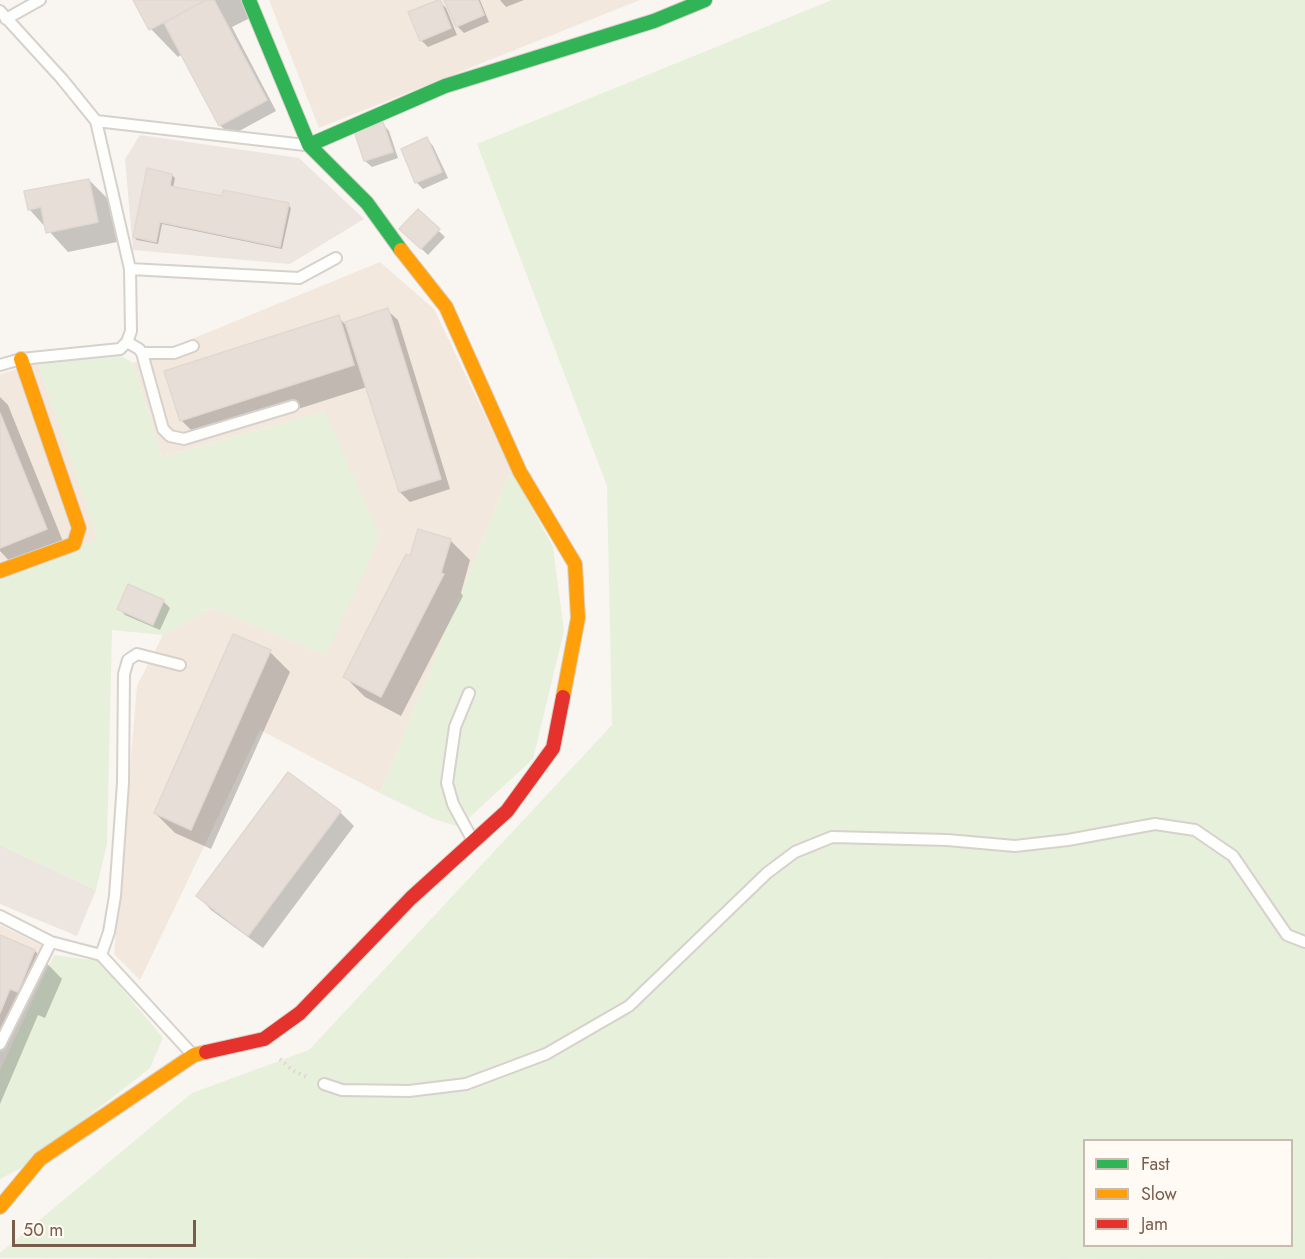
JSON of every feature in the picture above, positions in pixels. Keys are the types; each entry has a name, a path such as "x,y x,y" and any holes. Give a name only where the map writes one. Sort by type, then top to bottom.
{"street":[{"path":"0,1207 40,1159 194,1055 264,1039 300,1013 411,898 507,811 552,748 578,618 575,564 520,472 446,307 397,245 368,203 309,145 249,0"},
{"path":"309,145 445,86 654,21 705,0"},
{"path":"0,571 74,544 79,528 21,359"}],"lane":[{"path":"0,364 21,359 120,349 127,342 131,331 130,269 96,121 62,79 3,15 40,0"},
{"path":"96,121 309,145"},
{"path":"130,269 299,278 336,258"},
{"path":"127,342 142,353 163,429 170,436 184,440 293,406"},
{"path":"142,353 174,353 193,346"},
{"path":"101,955 109,932 116,885 123,783 124,674 128,660 137,654 180,665"},
{"path":"469,693 455,727 447,783 453,804 473,842"},
{"path":"324,1084 342,1090 408,1091 466,1084 546,1054 629,1006 767,873 795,852 832,837 947,840 1015,846 1068,840 1155,824 1195,830 1233,856 1287,935 1305,942"},
{"path":"0,916 51,942 101,955 194,1055"},
{"path":"0,1044 51,942"}],"path":[{"path":"278,1058 292,1070 324,1084"}],"shaded area":[{"path":"269,0 640,0 319,128"},
{"path":"140,135 299,158 364,219 290,264 133,250 125,159"},
{"path":"380,262 434,309 511,470 380,793 260,730 140,980 114,954 137,686 163,635 212,608 326,655 325,411 162,457 133,363"},
{"path":"38,363 98,539 0,577 0,374"},
{"path":"0,845 96,890 77,936 0,904"},
{"path":"0,925 45,947 0,1033"}],"green space":[{"path":"832,0 1305,0 1305,1259 0,1258 0,1253 192,1093 309,1050 612,725 607,486 477,144"},
{"path":"113,351 133,363 162,457 325,411 380,537 326,655 212,608 163,635 112,630 107,844 96,890 0,845 0,577 98,539 38,363"},
{"path":"511,470 553,547 564,631 533,759 459,827 431,818 380,793"},
{"path":"54,955 99,961 163,1038 150,1068 23,1167 0,1179 0,1070"}],"building":[{"path":"133,0 206,0 149,30"},
{"path":"206,0 214,0 267,100 219,126 164,23"},
{"path":"440,0 451,28 420,41 408,12"},
{"path":"444,0 478,0 484,15 456,27"},
{"path":"383,122 393,152 364,161 354,131"},
{"path":"427,137 442,172 415,183 401,149"},
{"path":"147,168 172,174 170,186 222,196 223,190 289,203 280,247 160,222 156,242 133,237"},
{"path":"89,179 98,222 46,233 41,207 28,210 24,191"},
{"path":"418,209 440,229 421,249 399,229"},
{"path":"388,308 441,479 399,492 345,322"},
{"path":"339,315 354,365 180,421 164,371"},
{"path":"0,413 47,529 0,548"},
{"path":"418,529 451,539 441,573 444,574 381,697 343,677 406,554 410,556"},
{"path":"128,584 164,600 153,625 117,609"},
{"path":"233,634 271,650 191,830 154,813"},
{"path":"288,772 341,811 248,936 196,896"},
{"path":"0,935 35,950 18,992 10,989 0,1013"}],"traffic: fast":[{"path":"249,0 309,145 367,203 401,250"},
{"path":"309,145 445,86 654,21 705,0"}],"traffic: slow":[{"path":"401,250 446,307 520,472 575,564 578,618 563,697"},
{"path":"0,571 74,544 79,528 21,359"},
{"path":"0,1207 40,1159 194,1055 206,1052"}],"traffic: jam":[{"path":"206,1052 264,1039 300,1013 411,898 507,811 553,748 563,697"}]}
